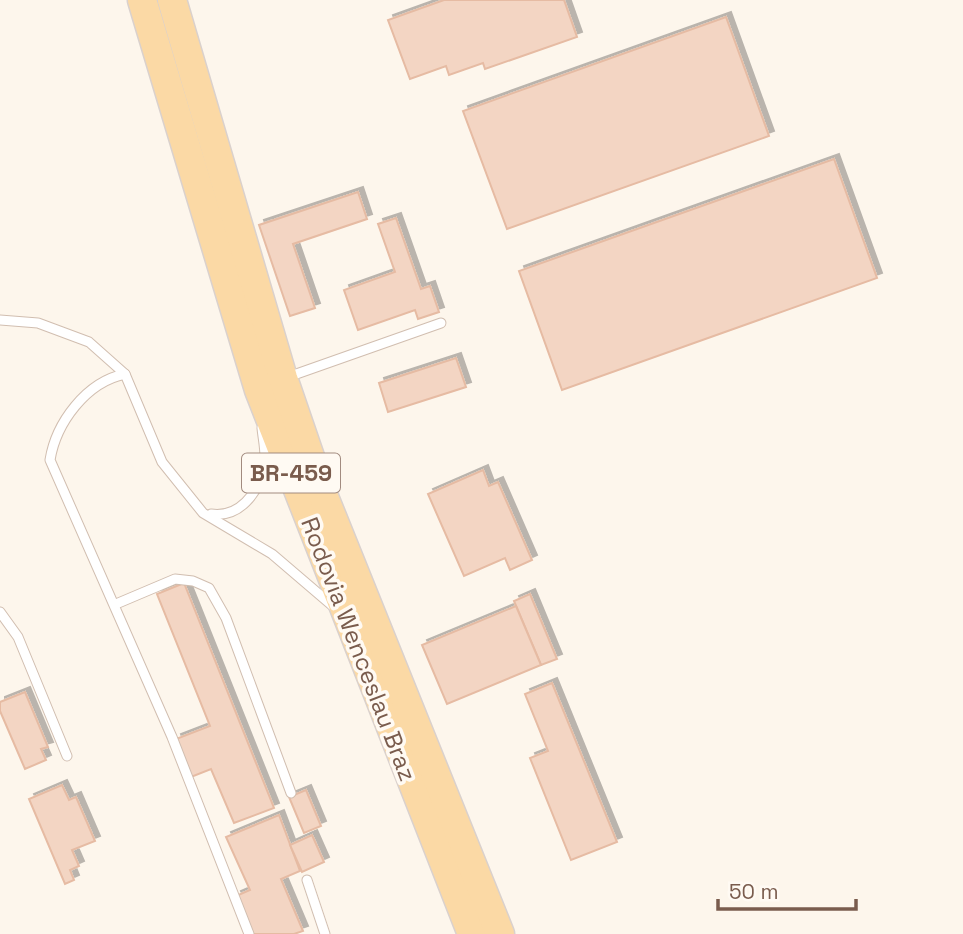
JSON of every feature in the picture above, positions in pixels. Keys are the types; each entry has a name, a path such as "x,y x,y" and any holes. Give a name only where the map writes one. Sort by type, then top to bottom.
{"main road":[{"name":"Rodovia Wenceslau Braz","path":"142,0 271,384 346,619 472,934"},
{"name":"Rodovia Wenceslau Braz","path":"172,0 271,384 322,492 500,934"}],"lane":[{"path":"0,320 38,323 89,342 125,374 162,462 202,513 237,531 281,561 346,619"},
{"path":"202,513 225,516 248,502 258,485 265,465 271,384 441,323"},
{"path":"125,374 116,376 83,397 62,424 50,460 116,604 249,934"},
{"path":"116,604 175,579 193,581 209,589 226,618 291,793"},
{"path":"0,612 18,638 66,756"},
{"path":"307,880 325,934"}],"building":[{"path":"444,0 564,0 577,37 485,69 483,63 449,75 446,66 410,79 388,20"},
{"path":"726,17 769,136 507,229 463,111"},
{"path":"834,159 877,278 562,390 519,271"},
{"path":"358,192 367,219 293,244 315,308 290,316 259,225"},
{"path":"396,218 421,289 430,286 439,312 418,319 415,310 358,330 344,290 395,272 378,224"},
{"path":"456,358 466,387 388,412 379,383"},
{"path":"483,470 489,486 498,482 532,560 510,570 505,558 464,576 428,494"},
{"path":"184,583 274,808 234,823 211,769 191,777 176,739 210,726 157,594"},
{"path":"530,594 557,659 541,665 514,601"},
{"path":"516,606 541,665 447,704 422,645"},
{"path":"552,683 617,842 571,860 530,758 548,751 525,694"},
{"path":"25,692 48,747 41,749 46,760 25,769 0,711 0,702"},
{"path":"62,785 69,800 76,797 95,841 72,850 79,866 70,870 74,880 65,884 29,799"},
{"path":"306,790 321,826 304,833 289,797"},
{"path":"279,815 300,871 281,879 303,931 294,934 252,934 236,896 250,890 226,837"},
{"path":"312,835 324,862 302,872 290,845"}]}
